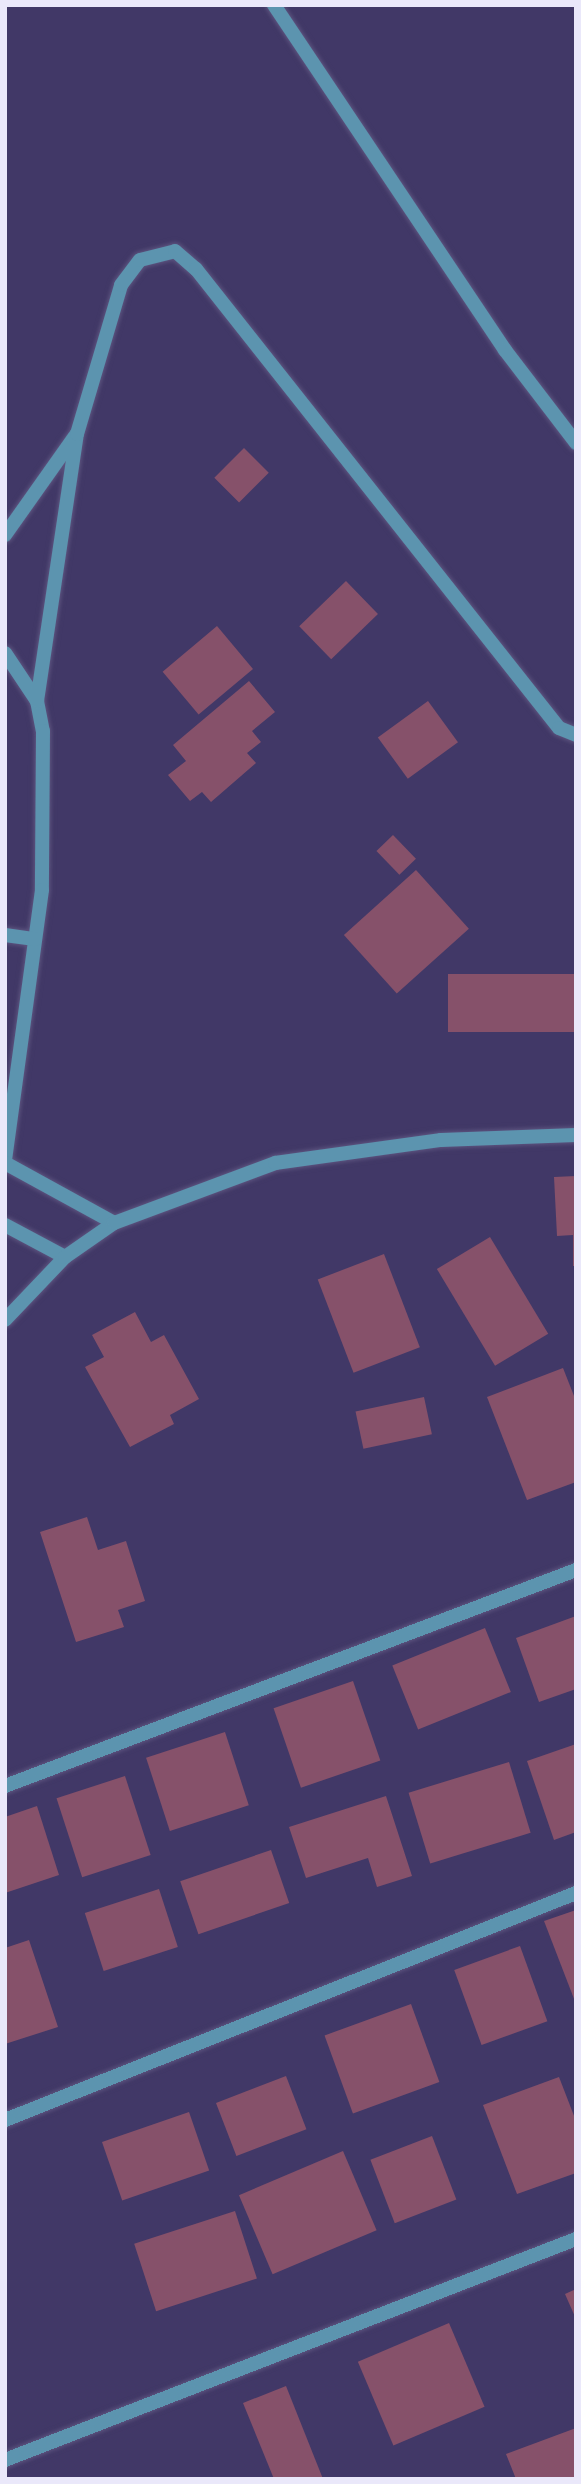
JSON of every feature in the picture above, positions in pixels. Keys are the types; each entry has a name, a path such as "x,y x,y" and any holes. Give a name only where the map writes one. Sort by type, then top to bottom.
{"street":[{"path":"274,5 505,350 576,443"},
{"path":"114,1223 5,1161 35,939 43,827 43,731 37,701 77,434 121,285 140,260 174,251 196,269 559,728 576,735"},
{"path":"5,535 77,434"},
{"path":"5,653 37,701"},
{"path":"5,935 35,939"},
{"path":"5,1320 65,1258 114,1223 275,1163 441,1140 576,1135"},
{"path":"5,1225 65,1258"},
{"path":"5,1786 576,1570"},
{"path":"5,2120 576,1893"},
{"path":"5,2460 576,2239"}],"building":[{"path":"244,448 269,473 239,502 214,478"},
{"path":"346,581 378,614 331,659 299,626"},
{"path":"217,626 253,669 199,715 163,672"},
{"path":"249,681 275,712 252,731 261,742 247,753 256,763 211,802 202,792 190,801 168,775 186,761 173,745"},
{"path":"428,701 458,742 408,779 378,737"},
{"path":"393,835 416,859 399,875 376,851"},
{"path":"416,870 469,929 397,994 344,935"},
{"path":"448,974 576,974 576,1032 448,1032"},
{"path":"576,1176 576,1266 573,1266 573,1235 557,1236 554,1177"},
{"path":"490,1237 548,1334 495,1366 437,1269"},
{"path":"384,1254 420,1347 354,1373 318,1279"},
{"path":"135,1312 151,1342 164,1335 199,1399 170,1415 174,1424 130,1447 85,1367 104,1357 92,1335"},
{"path":"563,1368 576,1401 576,1482 527,1500 487,1397"},
{"path":"424,1397 432,1434 363,1449 356,1412"},
{"path":"87,1517 98,1550 126,1541 145,1601 118,1610 124,1627 76,1642 40,1532"},
{"path":"576,1616 576,1689 539,1702 516,1638"},
{"path":"485,1628 511,1692 418,1729 392,1665"},
{"path":"353,1681 380,1760 301,1788 274,1708"},
{"path":"225,1732 249,1805 170,1831 146,1758"},
{"path":"576,1744 576,1832 554,1840 527,1761"},
{"path":"509,1762 531,1833 430,1863 409,1793"},
{"path":"125,1776 151,1855 82,1877 57,1798"},
{"path":"386,1796 412,1876 377,1887 368,1858 306,1878 289,1827"},
{"path":"37,1806 59,1875 5,1893 5,1817"},
{"path":"271,1850 289,1903 198,1934 180,1881"},
{"path":"159,1889 178,1947 104,1971 85,1913"},
{"path":"576,1910 576,2004 544,1921"},
{"path":"29,1940 58,2027 5,2044 5,1948"},
{"path":"520,1946 547,2021 482,2045 454,1970"},
{"path":"411,2004 439,2082 353,2113 325,2035"},
{"path":"286,2076 306,2129 236,2156 216,2103"},
{"path":"559,2077 576,2121 576,2173 517,2194 483,2105"},
{"path":"189,2112 209,2171 122,2201 102,2142"},
{"path":"432,2136 456,2199 395,2223 370,2160"},
{"path":"343,2151 377,2230 273,2274 239,2195"},
{"path":"235,2211 257,2279 156,2311 134,2244"},
{"path":"576,2289 576,2319 565,2294"},
{"path":"449,2323 485,2407 393,2445 358,2362"},
{"path":"286,2386 323,2479 274,2479 243,2403"},
{"path":"576,2428 576,2479 516,2479 506,2454"}]}
